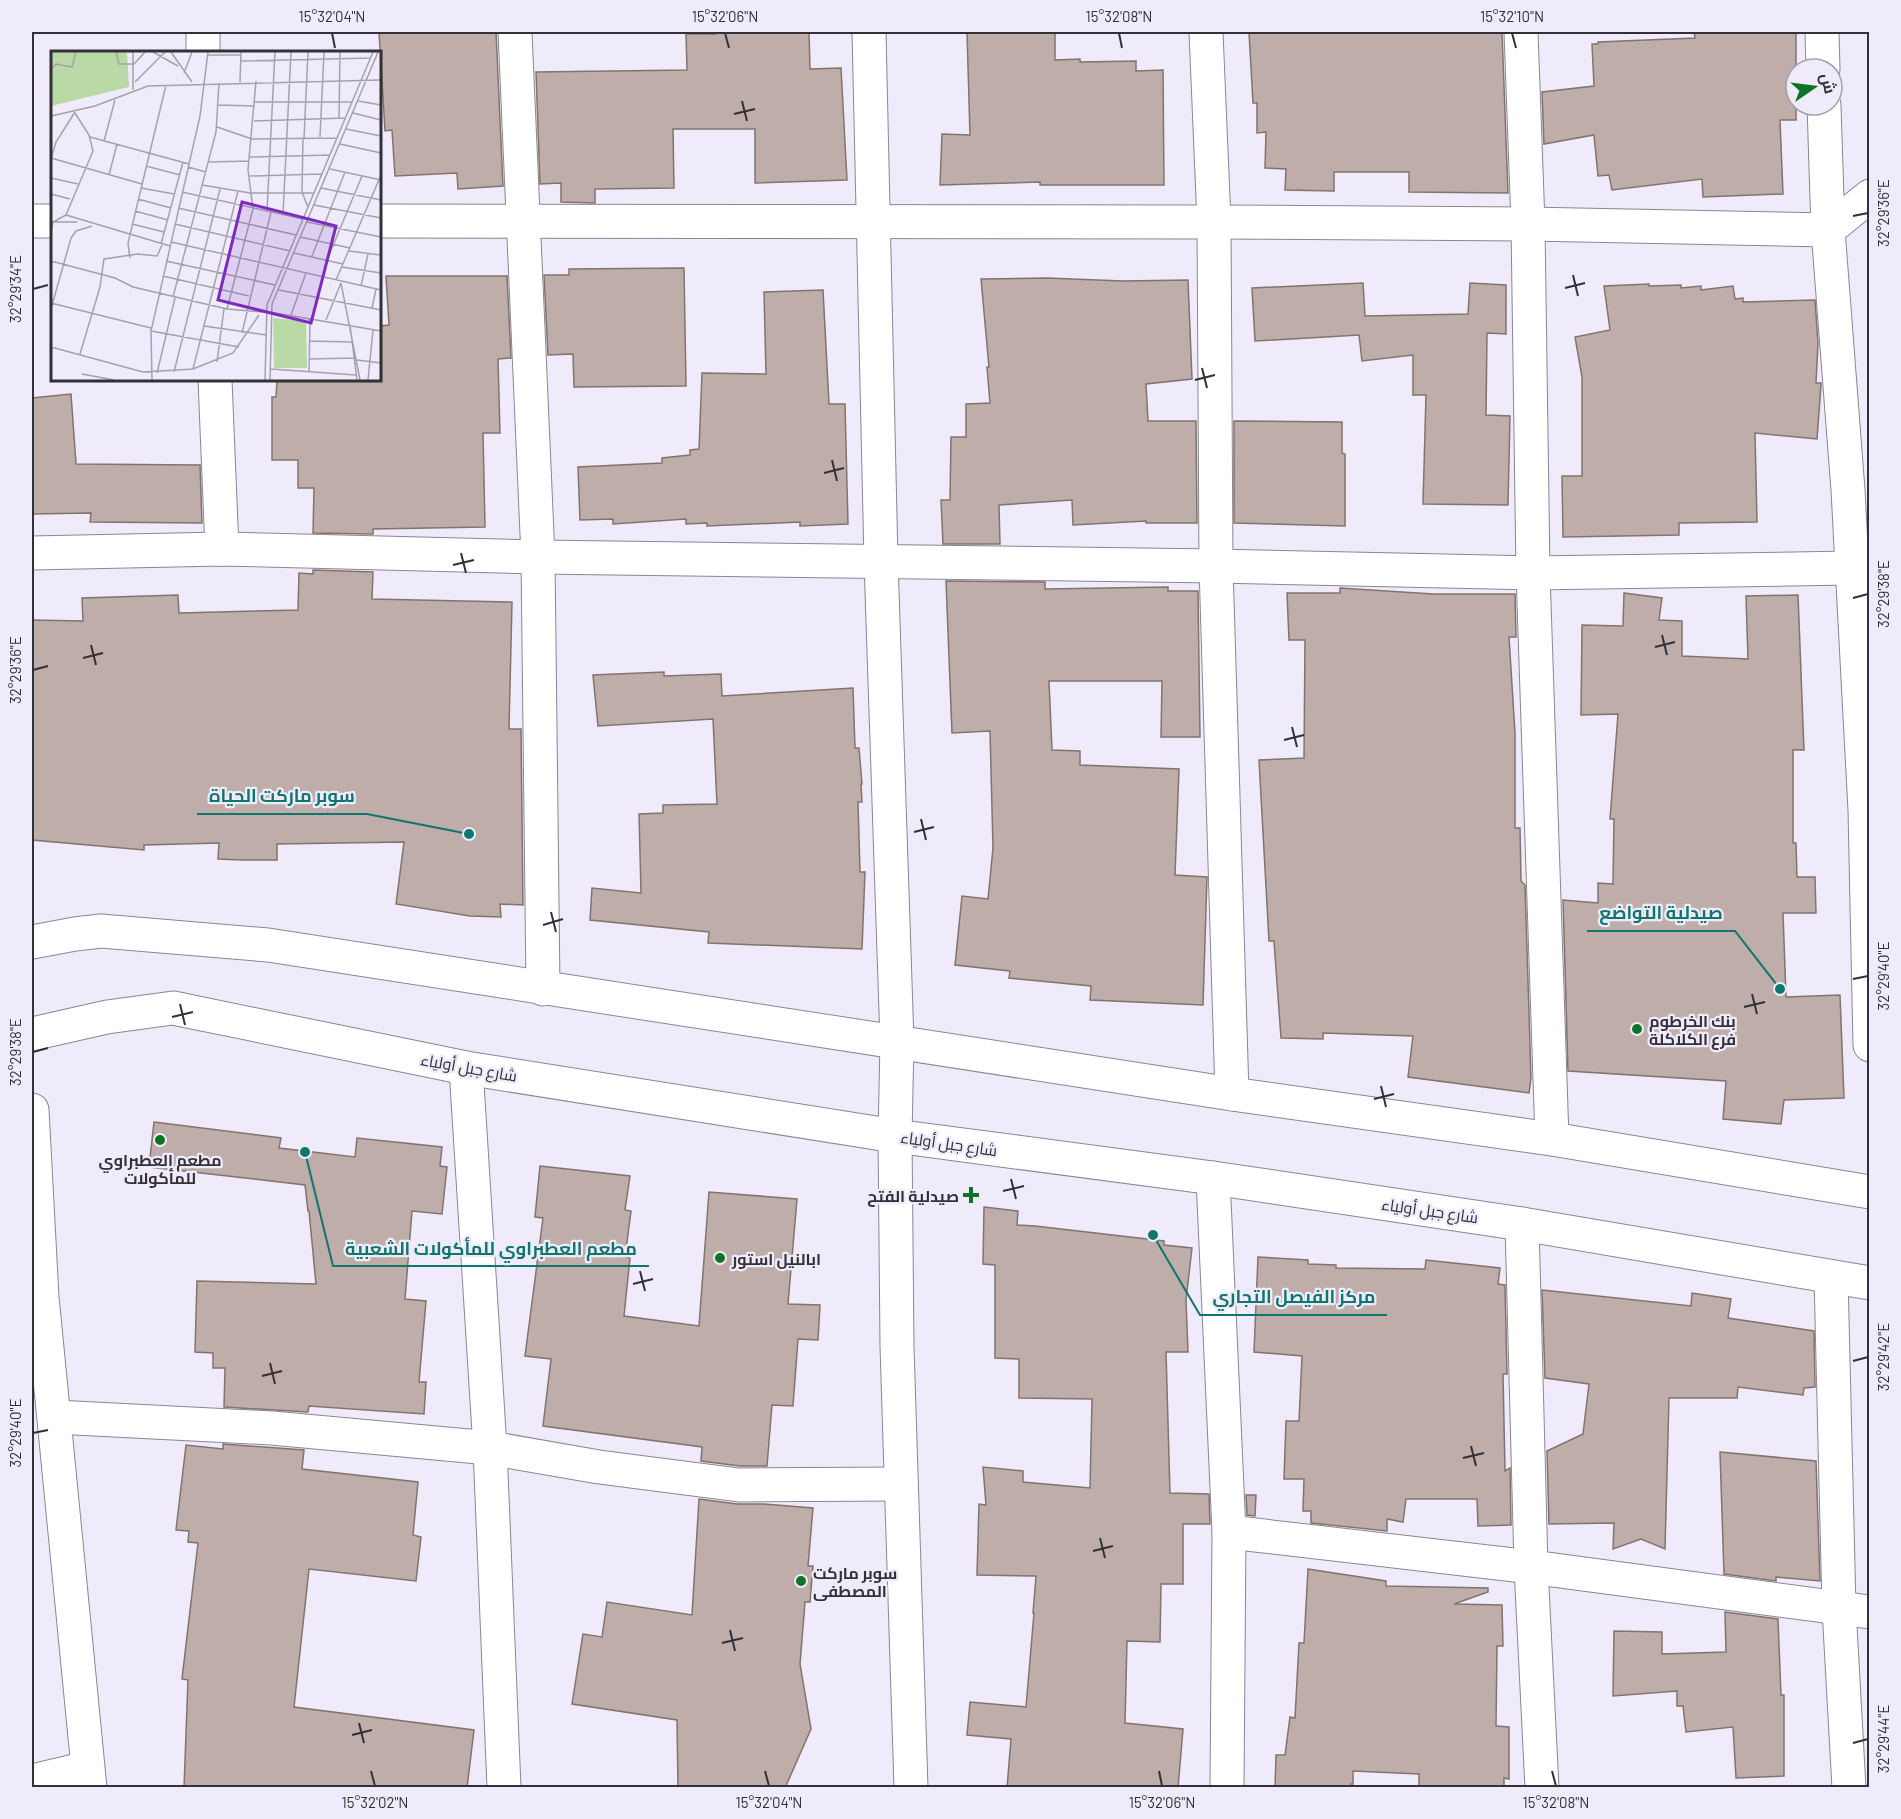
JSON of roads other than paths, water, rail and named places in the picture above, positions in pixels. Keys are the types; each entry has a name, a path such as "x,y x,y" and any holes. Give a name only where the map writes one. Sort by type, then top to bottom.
{"street":[{"path":"202,32 203,51"},
{"path":"515,32 538,557 543,989"},
{"path":"869,32 881,561 897,1042 895,1136 897,1346 911,1788"},
{"path":"1206,32 1214,222 1216,566 1232,1094"},
{"path":"1521,32 1528,224 1533,573 1552,1139"},
{"path":"1822,32 1823,57"},
{"path":"1824,117 1828,230 1859,488 1852,568 1867,809 1869,1046"},
{"path":"381,221 1214,222 1528,224 1828,230 1869,196"},
{"path":"32,221 51,221"},
{"path":"215,381 222,549"},
{"path":"32,553 222,549 538,557 1216,566 1533,573 1852,568"},
{"path":"32,942 75,933 101,931 257,944 1232,1094 1552,1139 1869,1192"},
{"name":"شارع جبل أولياء","path":"32,1034 107,1017 173,1008 466,1068 895,1136 1522,1224 1869,1283"},
{"path":"466,1068 490,1448 504,1788"},
{"path":"32,1110 42,1297 88,1778 32,1781"},
{"path":"1213,1179 1228,1532 1227,1788"},
{"path":"1522,1224 1531,1567 1542,1788"},
{"path":"1831,1277 1854,1610 1849,1788"},
{"path":"55,1416 272,1428 490,1448 599,1467 739,1485 901,1485"},
{"path":"1228,1532 1531,1567 1854,1610"}],"place":[{"name":"سوبر ماركت الحياة","path":"469,834"},
{"name":"صيدلية التواضع","path":"1780,989"},
{"name":"بنك الخرطوم فرع الكلاكلة","path":"1637,1029"},
{"name":"مطعم العطبراوي للمأكولات","path":"160,1140"},
{"name":"مطعم العطبراوي للمأكولات الشعبية","path":"305,1152"},
{"name":"صيدلية الفتح","path":"971,1195"},
{"name":"مركز الفيصل التجاري","path":"1153,1235"},
{"name":"ابالنيل استور","path":"720,1258"},
{"name":"سوبر ماركت المصطفى","path":"801,1581"}]}
